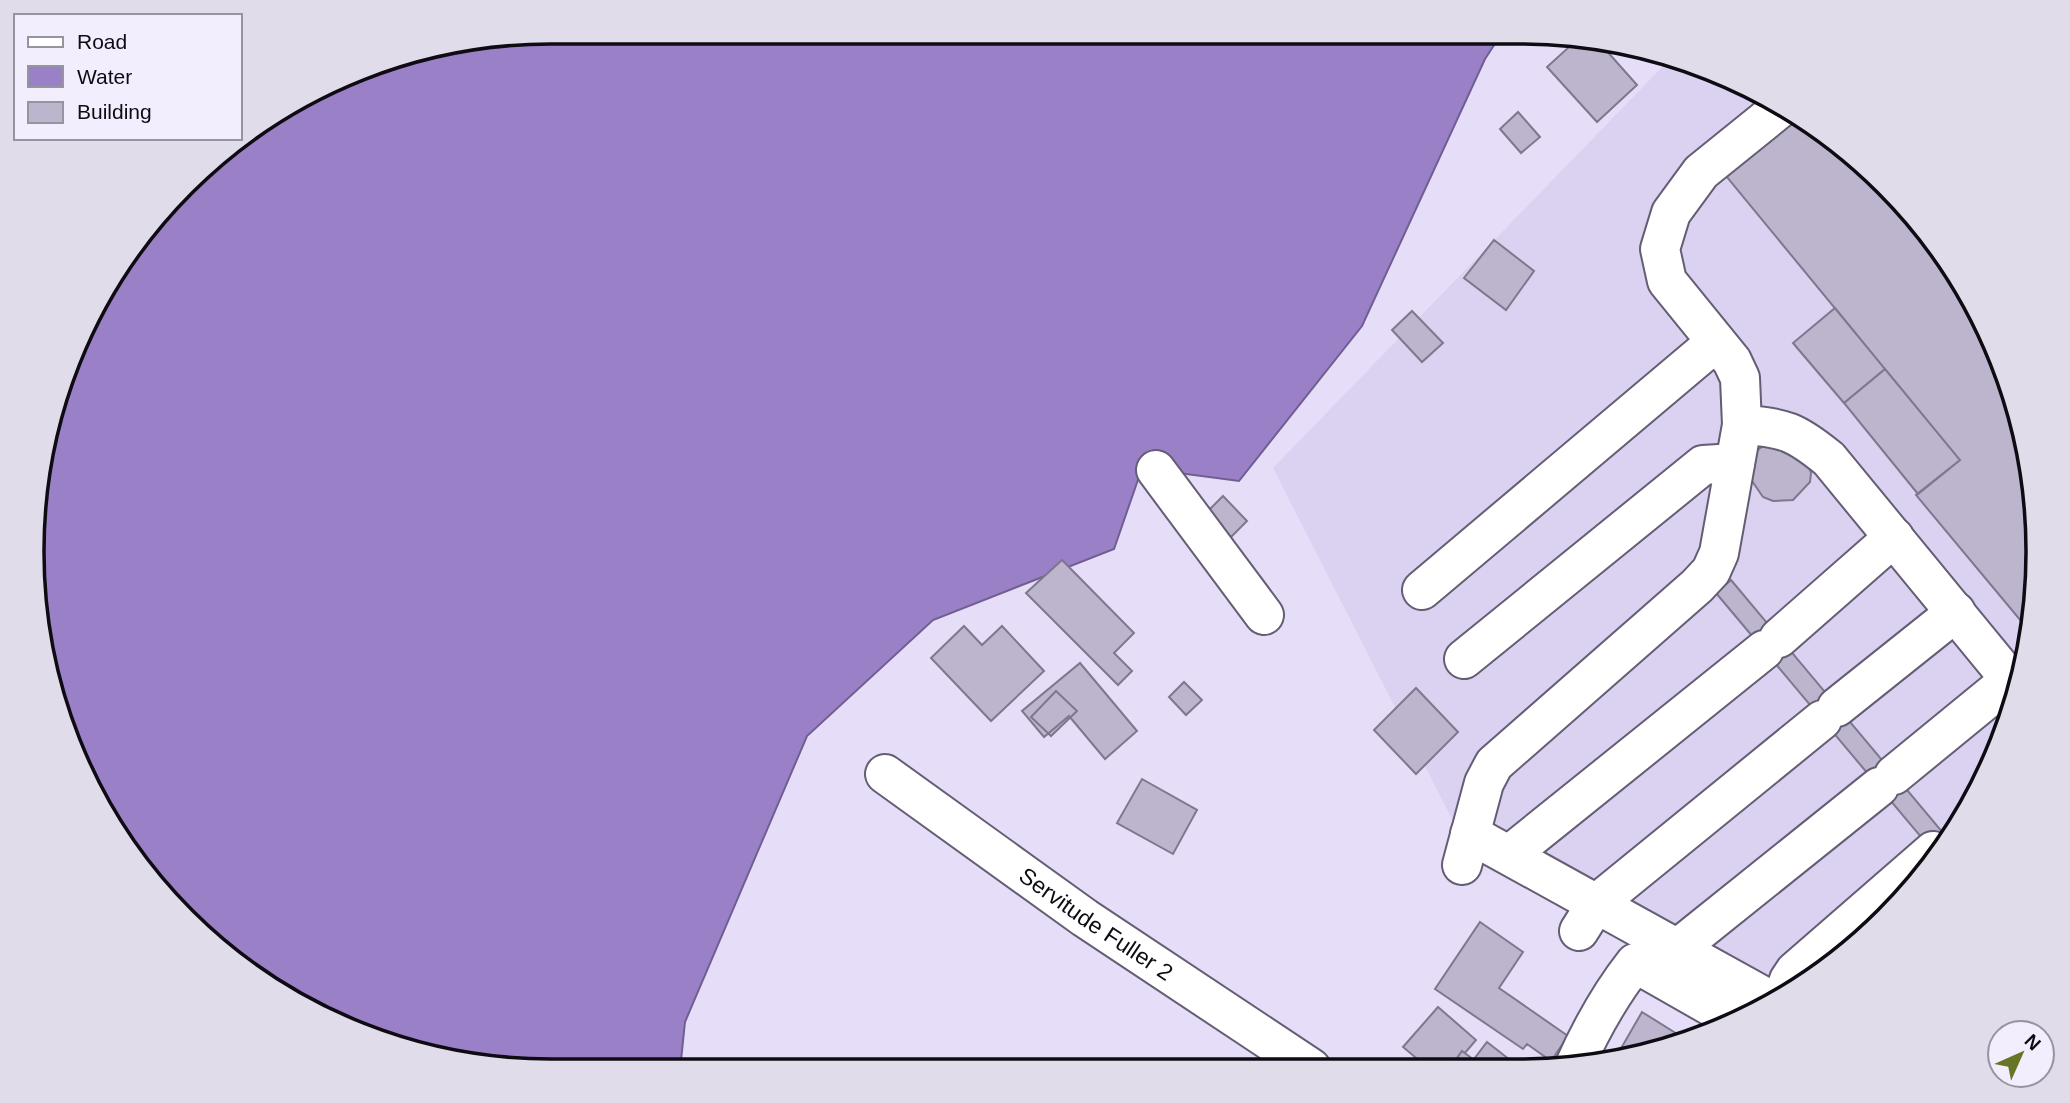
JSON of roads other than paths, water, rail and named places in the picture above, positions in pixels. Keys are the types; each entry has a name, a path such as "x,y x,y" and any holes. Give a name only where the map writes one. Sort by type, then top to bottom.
{"street":[{"path":"1762,996 1677,949 1588,917 1509,855 1466,849 1484,783 1494,764 1711,571 1724,535 1742,425 1740,378 1732,361 1667,281 1660,249 1671,213 1701,172 1774,113"},
{"path":"1422,590 1716,342"},
{"path":"1742,425 1774,427 1790,432 1829,459 2010,680"},
{"path":"1464,659 1703,465 1735,463"},
{"path":"1156,470 1264,615"},
{"path":"1509,855 1772,644 1894,537"},
{"path":"1588,917 1830,713 1956,612"},
{"path":"1677,949 1887,781 2007,691"},
{"name":"Servitude Fuller 2","path":"885,774 1096,925 1297,1059"},
{"path":"1789,981 1795,971 1888,899"},
{"path":"1579,1056 1604,1006 1635,963 1726,1015"}],"water":[{"path":"552,44 1495,44 1485,59 1362,326 1239,481 1156,470 1140,474 1114,549 933,620 807,736 685,1022 681,1059 552,1059 485,1055 420,1042 388,1032 327,1007 269,974 242,954 192,911 129,834 82,746 61,683 48,618 45,518 48,485 61,420 82,357 112,298 149,242 192,192 217,170 269,129 298,112 357,82 388,71 420,61 485,48"}]}
